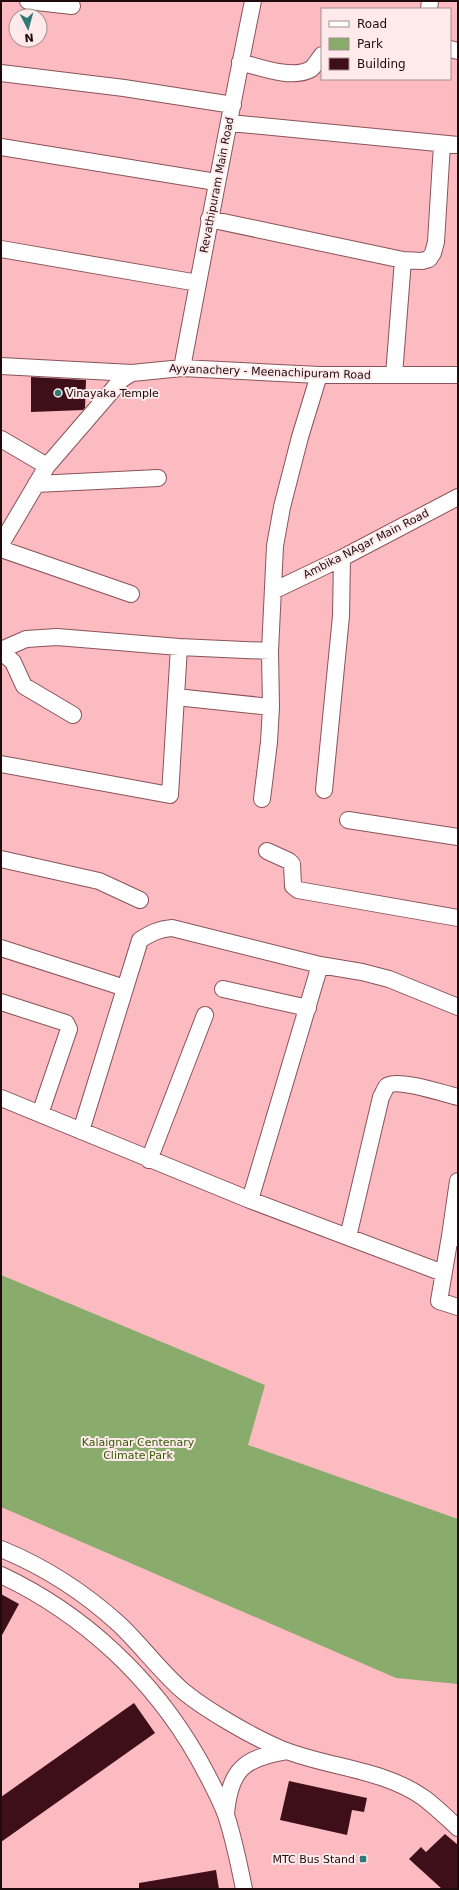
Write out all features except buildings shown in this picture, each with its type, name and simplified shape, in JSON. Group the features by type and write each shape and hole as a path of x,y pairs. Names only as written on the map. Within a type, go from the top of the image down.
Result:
{"street":[{"path":"28,1 72,6"},
{"name":"Revathipuram Main Road","path":"182,368 216,182 230,123 240,62 253,1"},
{"path":"240,62 278,72 302,73 311,69 321,55"},
{"path":"1,73 124,88 233,105"},
{"path":"230,123 458,145"},
{"path":"209,219 403,260 422,261 429,259 433,253 436,242 442,144"},
{"path":"1,147 216,182"},
{"path":"1,249 198,283"},
{"path":"394,375 403,260"},
{"name":"Ayyanachery - Meenachipuram Road","path":"1,366 132,373 182,368 319,375 458,375"},
{"path":"1,544 47,466 122,379 132,373"},
{"path":"262,799 269,742 271,707 270,651 275,546 282,507 300,437 319,375"},
{"path":"1,439 47,466"},
{"path":"36,484 158,478"},
{"name":"Ambika NAgar Main Road","path":"273,591 342,558 458,496"},
{"path":"1,549 131,594"},
{"path":"324,790 342,616 342,558"},
{"path":"73,715 24,686 13,662 1,651 26,640 39,637 58,637 179,647 270,651"},
{"path":"1,764 170,795 179,647"},
{"path":"176,697 271,707"},
{"path":"348,820 458,837"},
{"path":"267,851 290,861 292,866 293,886 298,890 458,918"},
{"path":"1,859 99,880 140,900"},
{"path":"81,1131 140,940 160,929 172,928 320,965 362,972 389,979 458,1007"},
{"path":"1,948 125,988"},
{"path":"250,1200 320,965"},
{"path":"223,989 308,1008"},
{"path":"1,1002 66,1023 69,1029 40,1114"},
{"path":"149,1160 205,1015"},
{"path":"348,1237 381,1097 387,1086 393,1083 404,1084 458,1097"},
{"path":"1,1098 149,1160 250,1200 443,1273"},
{"path":"458,1185 454,1237 443,1273 439,1301 458,1307"},
{"path":"1,1549 54,1575 89,1599 120,1625 147,1652 167,1677 184,1692 249,1733 286,1751 306,1758 385,1779 403,1787 423,1798 458,1828"},
{"path":"1,1575 45,1599 80,1623 132,1669 154,1694 185,1735 207,1774 226,1814 244,1889"},
{"path":"226,1814 230,1784 236,1773 247,1763 258,1757 286,1751"}],"green space":[{"name":"Kalaignar Centenary Climate Park","path":"1,1275 265,1385 248,1445 458,1519 458,1684 396,1678 1,1507"}],"place":[{"name":"Vinayaka Temple","path":"58,393"},
{"name":"MTC Bus Stand","path":"363,1859"}]}
